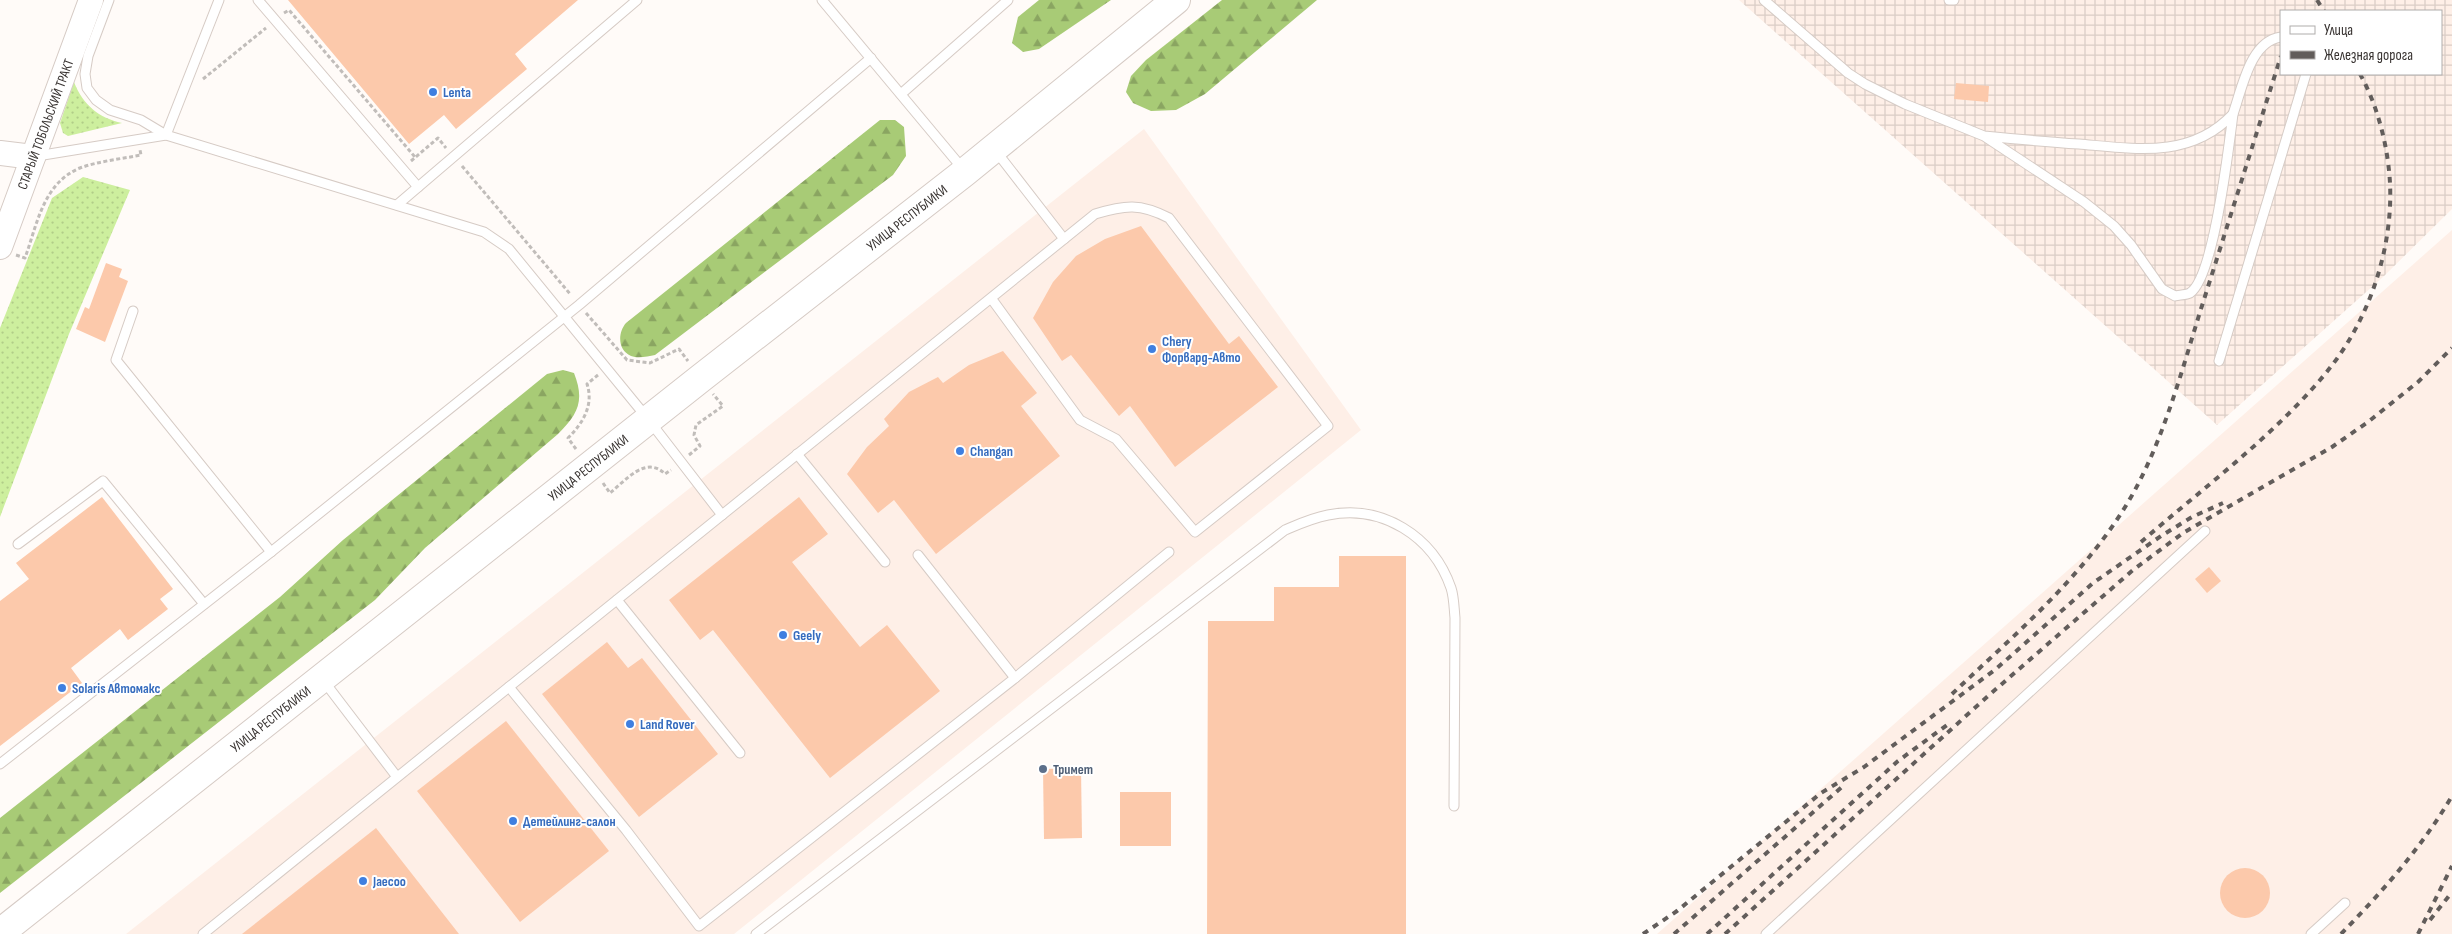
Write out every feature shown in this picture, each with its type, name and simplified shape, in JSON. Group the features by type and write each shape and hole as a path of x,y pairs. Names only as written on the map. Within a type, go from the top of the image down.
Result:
{"main road":[{"name":"СТАРЫЙ ТОБОЛЬСКИЙ ТРАКТ","path":"4,249 33,157 91,0"},
{"name":"УЛИЦА РЕСПУБЛИКИ","path":"0,933 648,419 965,172 1176,0"},
{"path":"0,153 33,157"}],"lane":[{"path":"109,0 88,56 85,74 86,88 96,100 110,110 142,120 166,134 484,232 496,239 509,249 565,316 722,515"},
{"path":"166,134 219,0"},
{"path":"258,0 418,187"},
{"path":"397,205 637,0"},
{"path":"822,0 965,172"},
{"path":"901,94 1008,0"},
{"path":"1764,0 1848,73 1865,84 1906,104 1984,136 2084,202 2114,226 2131,245 2162,289 2175,296 2190,292 2197,284 2214,240 2233,114 2251,63 2259,49 2268,40 2280,37"},
{"path":"1949,0 1954,0"},
{"path":"0,764 271,552 579,305 871,58"},
{"path":"2219,361 2306,75"},
{"path":"1984,136 2134,149 2160,148 2182,144 2205,136 2223,125 2233,114"},
{"path":"33,157 166,134"},
{"path":"994,148 1064,239"},
{"path":"202,934 1095,214 1116,208 1136,206 1152,209 1169,218 1328,426 1195,532 1116,438 1080,420 991,298"},
{"path":"133,311 116,360 271,552"},
{"path":"797,454 885,562"},
{"path":"18,544 103,481 204,604"},
{"path":"756,934 1285,530 1309,519 1330,514 1354,513 1376,516 1414,534 1428,546 1442,568 1452,589 1455,618 1454,806"},
{"path":"1766,934 2205,531"},
{"path":"509,687 626,830 699,926 1015,678 1169,552"},
{"path":"918,555 1015,678"},
{"path":"617,600 740,753"},
{"path":"322,678 397,777"},
{"path":"2311,934 2345,903"}],"path":[{"path":"197,83 289,10 415,157"},
{"path":"4,249 25,258 46,199 55,184 66,175 81,168 141,155 139,138"},
{"path":"402,169 438,138 627,360 650,363 679,349"},
{"path":"568,438 584,418 589,400 587,384"},
{"path":"700,446 694,435 696,425 723,406"},
{"path":"610,493 643,467 654,467 665,474"}],"shaded area":[{"path":"1739,0 2452,0 2452,209 2383,277 2217,425"},
{"path":"1144,129 1361,430 734,934 126,934"},
{"path":"2452,230 2452,934 1657,934"}],"green space":[{"path":"1039,0 1111,0 1039,49 1023,52 1012,43 1018,17"},
{"path":"1222,0 1317,0 1205,94 1176,110 1151,111 1133,103 1126,92 1131,76 1146,60"},
{"path":"74,82 87,104 106,118 122,123 68,136 63,133 60,123"},
{"path":"880,120 895,120 904,127 906,156 893,175 655,355 637,357 631,356 623,350 620,336 626,323"},
{"path":"83,177 130,190 69,334 0,517 0,328 52,198"},
{"path":"563,370 574,373 579,399 575,413 558,434 425,548 375,600 0,893 0,818 280,597 343,540 547,374"}],"building":[{"name":"Lenta","path":"288,0 578,0 515,54 527,69 456,129 444,115 409,144"},
{"path":"1956,83 1989,86 1988,102 1954,99"},
{"name":"Chery Форвард-Авто","path":"1141,226 1229,344 1239,336 1278,387 1175,467 1130,406 1119,416 1071,355 1062,361 1033,318 1053,282 1076,256 1105,239"},
{"path":"106,263 122,269 119,277 128,281 105,342 76,329 85,307 89,309"},
{"name":"Changan","path":"1003,351 1037,393 1021,406 1060,456 936,554 894,500 878,513 847,474 867,447 889,426 884,419 909,392 938,377 943,383 969,365"},
{"path":"102,497 173,589 160,599 168,609 128,640 120,629 71,668 82,683 0,746 0,601 29,579 16,563"},
{"name":"Geely","path":"799,497 828,534 792,562 860,647 887,625 940,691 830,778 713,630 700,640 669,600"},
{"path":"1339,556 1406,556 1406,934 1207,934 1208,621 1274,621 1274,587 1339,587"},
{"path":"2209,567 2221,581 2207,593 2195,579"},
{"name":"Land Rover","path":"607,642 628,668 642,658 718,754 639,817 542,694"},
{"name":"Детейлинг-салон","path":"506,721 609,851 520,922 417,791"},
{"path":"1081,768 1082,838 1044,839 1043,769"},
{"path":"1120,792 1171,792 1171,846 1120,846"},
{"name":"Jaecoo","path":"376,828 459,934 242,934"},
{"path":"2240,868 2250,868 2263,875 2270,888 2270,898 2263,911 2250,918 2240,918 2231,914 2224,907 2220,898 2220,888 2224,879 2231,872"}],"railway":[{"path":"2317,0 2323,10"},
{"path":"1952,694 2063,587 2102,540 2134,492 2157,443 2176,391 2280,59"},
{"path":"2141,542 2242,457 2291,412 2333,364 2369,301 2377,278 2388,231 2390,183 2381,127 2372,99 2360,75"},
{"path":"1725,934 1988,696 2133,570 2183,533 2332,447 2368,422 2418,382 2452,348"},
{"path":"1643,934 1677,911 1821,793 1864,767 1996,669 2093,583 2161,536 2192,517 2223,503"},
{"path":"1707,934 1898,761 1947,725"},
{"path":"1674,934 1843,786"},
{"path":"2341,934 2415,851 2452,796"},
{"path":"2418,934 2452,866"},
{"path":"2430,920 2452,892"}],"place":[{"name":"Lenta","path":"433,92"},
{"name":"Chery Форвард-Авто","path":"1152,349"},
{"name":"Changan","path":"960,451"},
{"name":"Geely","path":"783,635"},
{"name":"Solaris Автомакс","path":"62,688"},
{"name":"Land Rover","path":"630,724"},
{"name":"Тримет","path":"1043,769"},
{"name":"Детейлинг-салон","path":"513,821"},
{"name":"Jaecoo","path":"363,881"}]}
